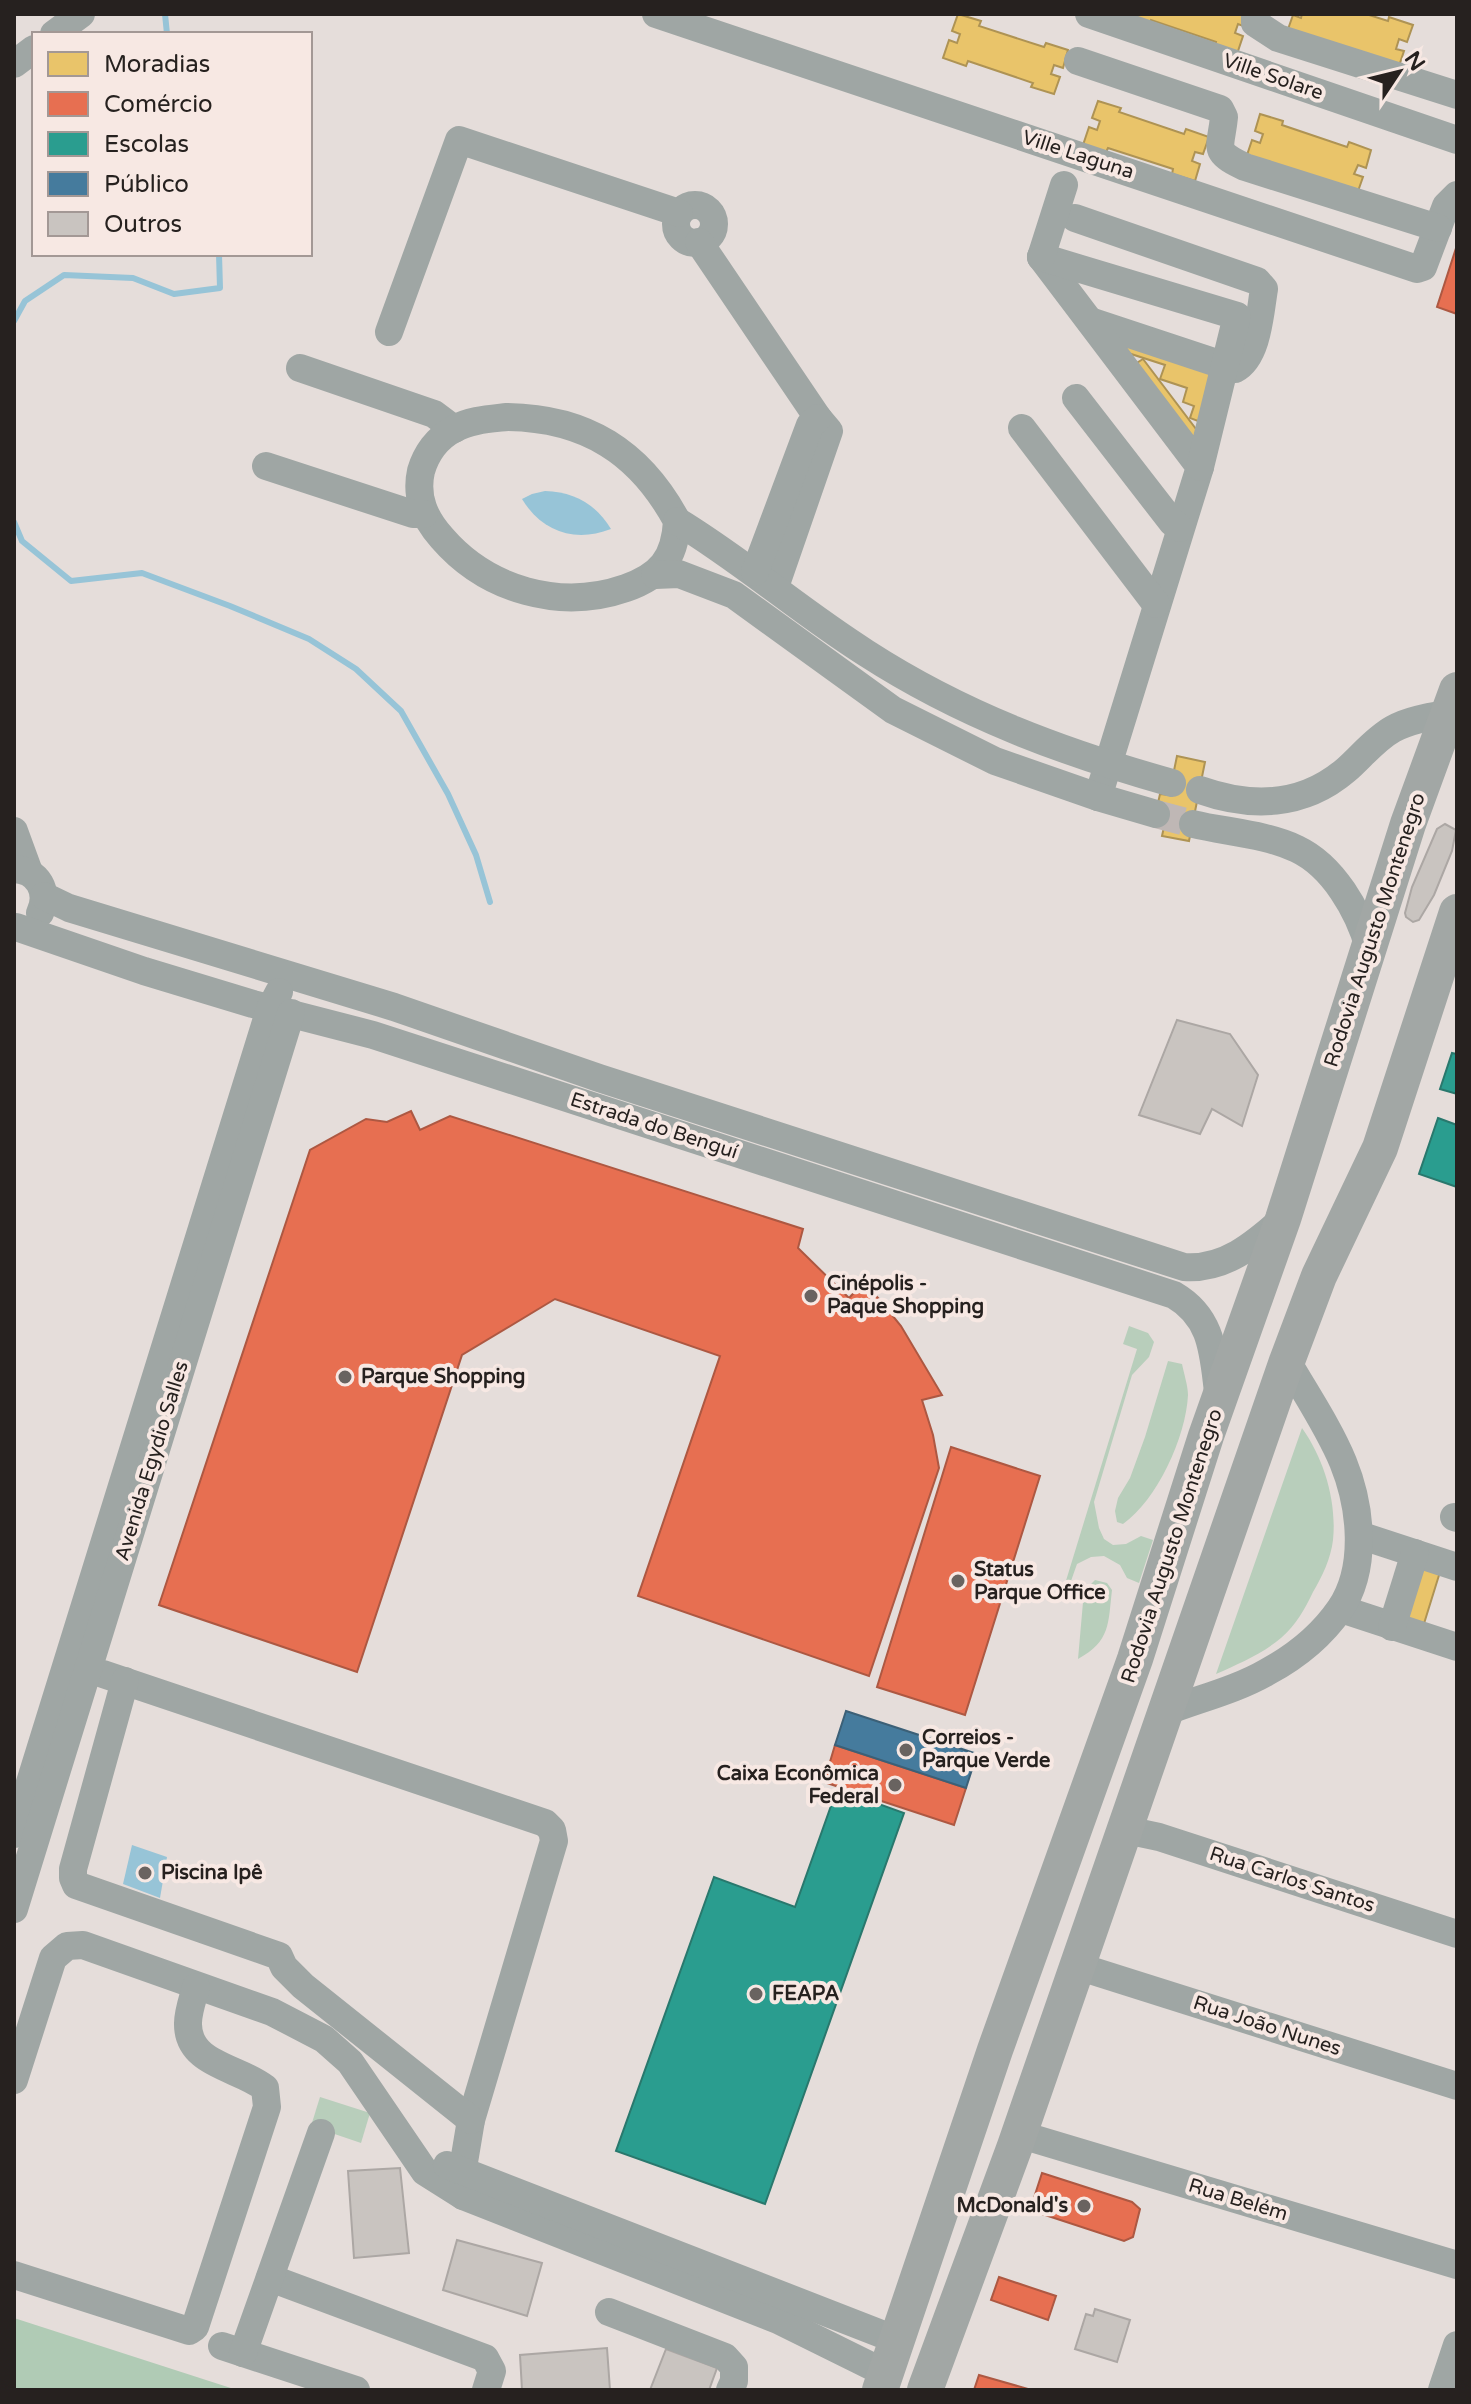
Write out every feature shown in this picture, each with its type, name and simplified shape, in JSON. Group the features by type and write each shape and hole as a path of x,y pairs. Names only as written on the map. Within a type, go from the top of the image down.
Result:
{"main road":[{"name":"Rodovia Augusto Montenegro","path":"874,2370 931,2207 950,2186 995,2050 1135,1659 1206,1436 1283,1219 1408,824 1452,702"},
{"path":"925,2390 1126,1830 1287,1361 1319,1276 1380,1148 1457,912"},
{"path":"948,2390 1026,2160 1016,2140"},
{"path":"874,2370 950,2186"}],"street":[{"path":"57,32 81,14"},
{"name":"Ville Laguna","path":"656,14 1417,269 1423,267 1446,206 1457,195"},
{"name":"Ville Solare","path":"1089,14 1457,140"},
{"path":"1255,14 1255,23 1278,38 1457,95"},
{"path":"14,64 32,50"},
{"path":"1078,61 1220,109 1224,117 1219,144 1225,158 1438,228"},
{"path":"389,332 459,140 679,213 676,228 679,235 685,240 699,242 818,418 810,425 798,489 765,580"},
{"path":"1041,257 1064,185"},
{"path":"1075,218 1257,281 1264,289 1252,346 1242,365 1235,369 1090,321"},
{"path":"1041,257 1200,467"},
{"path":"1041,257 1237,316 1200,467 1098,797"},
{"path":"300,368 434,414 454,429"},
{"path":"1076,398 1172,522 1180,528"},
{"path":"1156,814 995,761 893,710 734,595 679,574 655,575 597,596 536,594 498,581 464,560 442,539 424,514 419,490 423,465 435,444 454,429 486,419 528,417 587,432 615,448 640,469 677,521 864,652 909,679 1011,730 1109,765 1172,783"},
{"path":"1022,428 1156,604"},
{"path":"266,466 413,514 424,514"},
{"path":"655,575 670,555 677,521"},
{"path":"851,679 864,652"},
{"path":"893,710 909,679"},
{"path":"1200,790 1228,798 1272,803 1299,798 1343,773 1393,729 1422,719 1452,702"},
{"path":"1228,798 1206,827 1297,849 1330,876 1353,903 1369,948"},
{"path":"1297,849 1290,834 1290,820 1292,808 1299,798"},
{"path":"14,831 21,871 42,886 44,896 43,906 33,921 15,927"},
{"name":"Estrada do Benguí","path":"44,896 82,913 394,1007 599,1078 1184,1267 1204,1267"},
{"name":"Estrada do Benguí","path":"15,927 144,971 373,1035 1142,1283 1174,1295 1194,1309"},
{"path":"280,1011 281,991 351,1011 371,1012 394,1007"},
{"name":"Avenida Egydio Salles","path":"14,1834 280,1011"},
{"name":"Avenida Egydio Salles","path":"14,1909 280,1011"},
{"path":"592,1105 599,1078"},
{"path":"1219,1402 1210,1341 1205,1325 1194,1309 1207,1289 1204,1267 1237,1255 1283,1219"},
{"path":"1165,1712 1265,1674 1301,1651 1341,1609 1354,1580 1359,1535 1355,1498 1343,1461 1287,1361"},
{"path":"1359,1535 1457,1567"},
{"path":"1392,1627 1415,1553"},
{"path":"1341,1609 1457,1647"},
{"path":"463,2184 471,2120 554,1841 552,1830 545,1823 114,1677 73,1869 76,1885 279,1956 284,1967 303,1986 471,2120"},
{"name":"Rua Carlos Santos","path":"1126,1830 1159,1837 1457,1934"},
{"path":"14,2080 53,1958 67,1946 83,1945 272,2012 324,2039 350,2062 425,2172 463,2184 874,2370"},
{"name":"Rua João Nunes","path":"1077,1966 1457,2086"},
{"path":"14,2275 189,2331 195,2327 267,2107 265,2088 251,2077 202,2056 190,2041 187,2021 196,1987"},
{"path":"321,2133 270,2278 232,2349 356,2390"},
{"name":"Rua Belém","path":"1016,2140 1457,2265"},
{"path":"270,2278 485,2358 492,2371 486,2390"},
{"path":"609,2312 725,2357 734,2367 730,2390"},
{"path":"1442,2390 1457,2345"}],"green space":[{"path":"1129,1326 1148,1333 1154,1342 1149,1357 1132,1375 1094,1502 1099,1528 1104,1539 1113,1545 1126,1544 1141,1536 1153,1540 1139,1583 1127,1578 1120,1565 1104,1556 1091,1557 1077,1564 1065,1598 1061,1597 1137,1349 1123,1344"},
{"path":"1168,1361 1182,1364 1187,1384 1182,1430 1158,1484 1123,1524 1117,1522 1115,1511 1118,1498 1130,1478 1145,1437"},
{"path":"1302,1428 1323,1467 1331,1496 1334,1525 1328,1560 1303,1611 1286,1633 1258,1654 1216,1674"},
{"path":"1095,1580 1107,1583 1112,1590 1108,1622 1097,1645 1078,1659 1084,1591"},
{"path":"320,2097 370,2113 361,2143 311,2126"},
{"path":"14,2318 237,2390 14,2390"}],"water":[{"path":"545,491 583,501 611,529 585,535 560,532 549,527 522,499"},
{"name":"Piscina Ipê","path":"132,1845 167,1857 160,1898 123,1884"}],"building: Moradias":[{"path":"958,14 981,21 979,26 1044,47 1046,43 1068,50 1063,68 1054,65 1051,74 1060,77 1054,94 1031,87 1033,83 968,61 966,66 943,58 949,40 957,43 960,34 952,31"},
{"path":"1127,14 1250,14 1246,27 1238,24 1235,33 1243,36 1237,54 1215,46 1216,42 1151,20 1149,25"},
{"path":"1302,14 1366,14 1413,25 1407,42 1399,39 1396,49 1404,51 1398,69 1287,32 1293,15 1301,18"},
{"path":"1098,101 1121,108 1119,112 1184,134 1186,129 1209,137 1203,154 1195,152 1192,161 1200,164 1195,181 1172,174 1173,169 1108,148 1106,152 1083,145 1089,127 1097,130 1100,121 1092,118"},
{"path":"1260,114 1283,121 1282,125 1347,147 1349,142 1371,150 1366,168 1358,165 1354,174 1363,177 1357,194 1246,158 1252,140 1260,143 1263,134 1255,131"},
{"path":"1129,339 1220,371 1203,423 1190,418 1194,406 1183,402 1187,388 1160,379 1165,365 1125,352"},
{"path":"1143,359 1199,433 1188,440 1132,366"},
{"path":"1177,756 1205,762 1189,841 1162,836 1164,827 1153,825 1160,794 1169,795"},
{"path":"1415,1564 1440,1572 1422,1630 1397,1622"}],"building: Comércio":[{"path":"1457,245 1457,314 1437,307"},
{"name":"Parque Shopping","path":"411,1111 420,1130 450,1116 803,1229 798,1248 849,1298 863,1283 901,1326 942,1395 922,1400 939,1468 869,1676 638,1596 720,1356 555,1299 462,1355 357,1672 159,1605 310,1150 366,1119 387,1122"},
{"name":"Status Parque Office","path":"951,1447 1040,1476 965,1715 877,1687"},
{"name":"Caixa Econômica Federal","path":"835,1745 966,1788 954,1825 824,1782"},
{"name":"McDonald's","path":"1042,2173 1132,2202 1140,2209 1133,2237 1124,2241 1030,2210"},
{"path":"999,2277 1056,2296 1048,2320 991,2300"},
{"path":"979,2375 1028,2389 1028,2390 974,2390"}],"building: Escolas":[{"path":"1452,1053 1457,1054 1457,1094 1440,1089"},
{"path":"1438,1118 1457,1125 1457,1187 1419,1174"},
{"name":"FEAPA","path":"837,1789 904,1813 765,2204 616,2151 714,1877 795,1907"}],"building: Público":[{"name":"Correios - Parque Verde","path":"846,1711 977,1754 966,1788 835,1745"}],"building: Outros":[{"path":"1445,824 1456,830 1452,851 1434,895 1419,920 1413,922 1405,913 1412,887 1437,829"},
{"path":"1177,1020 1230,1034 1258,1075 1242,1126 1212,1109 1200,1134 1139,1115"},
{"path":"400,2168 409,2253 354,2258 348,2171"},
{"path":"457,2240 542,2263 527,2316 443,2290"},
{"path":"1095,2309 1130,2320 1117,2362 1075,2349 1086,2314 1093,2316"},
{"path":"607,2348 610,2390 522,2390 520,2355"},
{"path":"666,2349 717,2368 709,2390 650,2390"}],"waterway":[{"path":"165,14 167,32"},
{"path":"14,321 25,301 64,275 133,278 174,294 220,288 219,256"},
{"path":"14,522 22,541 71,581 142,573 309,639 356,669 401,711 448,794 476,855 490,902"}],"tunnel":[{"path":"1156,814 1193,824"}],"place":[{"name":"Cinépolis - Paque Shopping","path":"811,1296"},
{"name":"Parque Shopping","path":"345,1377"},
{"name":"Status Parque Office","path":"958,1581"},
{"name":"Correios - Parque Verde","path":"906,1750"},
{"name":"Caixa Econômica Federal","path":"895,1785"},
{"name":"Piscina Ipê","path":"145,1873"},
{"name":"FEAPA","path":"756,1994"},
{"name":"McDonald's","path":"1084,2206"}]}
